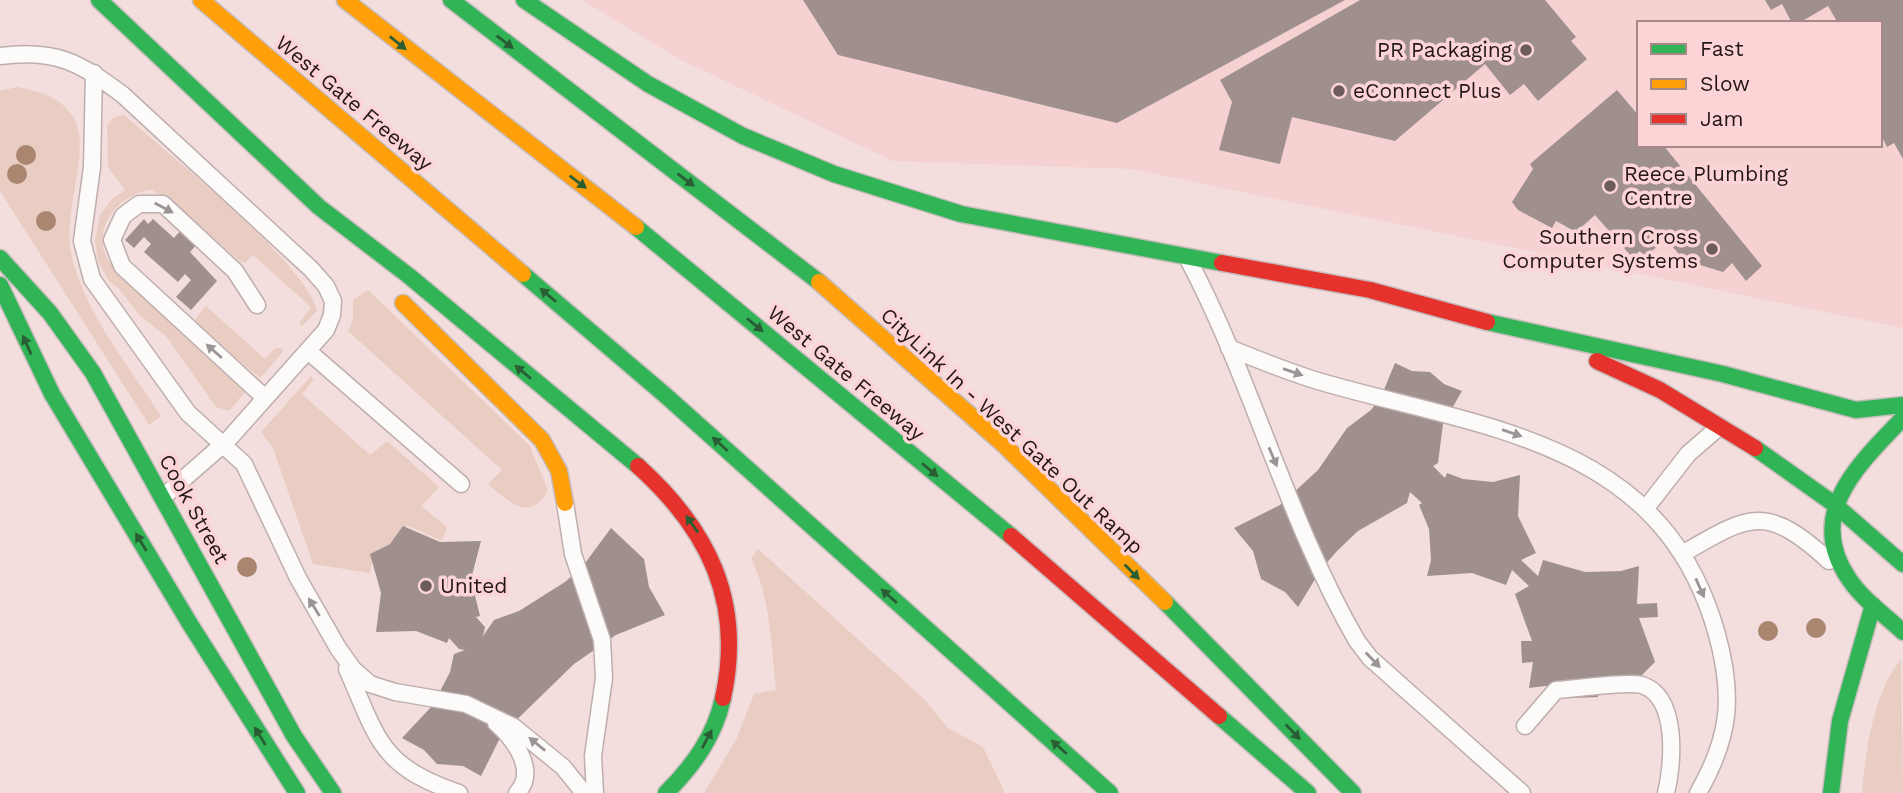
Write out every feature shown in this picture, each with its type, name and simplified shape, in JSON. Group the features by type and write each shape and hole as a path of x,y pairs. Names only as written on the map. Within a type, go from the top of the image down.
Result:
{"main road":[{"path":"99,0 131,34 331,217 392,262 646,475 688,519 704,543 728,606 731,630 727,685 722,707 701,750 666,793"},
{"name":"West Gate Freeway","path":"201,0 665,395 1110,793"},
{"name":"West Gate Freeway","path":"345,0 664,250 1026,549 1308,793"},
{"name":"CityLink In - West Gate Out Ramp","path":"451,0 791,260 888,340 1041,481 1353,793"},
{"path":"524,0 696,112 743,136 834,174 996,223 1370,290 1511,328 1723,374 1856,410 1903,405"},
{"path":"331,217 368,265"},
{"name":"Cook Street","path":"0,258 50,313 163,497 288,725 333,793"},
{"path":"0,285 190,624 297,793"},
{"path":"392,293 542,440 559,471 565,503"},
{"path":"1511,328 1609,366 1719,427 1834,504 1898,558"},
{"path":"1903,418 1850,477 1834,504 1831,539 1837,559 1849,579 1876,598 1903,632"},
{"path":"1831,793 1840,721 1876,598"}],"lane":[{"path":"0,56 32,53 53,55 94,73 123,95 321,279 333,301 332,315 326,330 308,351 222,446 163,497"},
{"path":"94,73 92,167 82,240 87,267 106,300 177,398 222,446 240,459 249,473 298,578 338,648 386,752 410,772 459,793"},
{"path":"257,305 235,271 168,207 155,202 139,204 119,221 112,240 122,266 264,397"},
{"path":"1187,257 1209,299 1313,548 1357,641 1379,667 1522,793"},
{"path":"1229,348 1318,381 1434,410 1537,442 1625,490 1646,508 1682,554 1710,611 1725,668 1725,729 1718,759 1698,793"},
{"path":"308,351 461,484"},
{"path":"1646,508 1688,454 1719,427"},
{"path":"565,503 573,554 602,640 604,678 593,756 595,793"},
{"path":"1682,554 1729,527 1758,520 1781,526 1800,536 1849,579"},
{"path":"338,648 353,669 370,684 395,692 440,698 481,710 534,741 563,767 584,793"},
{"path":"1525,726 1556,690 1642,685 1654,694 1669,718 1673,759 1666,793"},
{"path":"481,710 511,739 521,756 526,774 517,793"}],"shaded area":[{"path":"582,0 1903,0 1903,328 1131,169 893,161 681,60"},
{"path":"17,87 57,100 75,120 80,147 69,231 75,268 94,313 161,416 149,425 0,191 0,91"},
{"path":"124,115 263,238 308,291 317,311 301,327 300,322 311,307 253,255 246,262 241,262 177,205 152,190 131,196 121,203 107,220 104,231 103,242 109,261 125,281 244,385 245,392 229,411 216,407 166,336 140,316 119,289 109,281 98,261 95,240 100,215 112,199 125,190 108,167 107,125 113,118"},
{"path":"368,290 529,445 548,490 534,506 519,506 488,484 502,470 348,331 353,320 353,300"},
{"path":"206,306 265,359 275,348 282,348 283,352 260,378 193,322"},
{"path":"311,376 314,379 302,394 370,455 387,441 439,487 421,506 447,527 442,541 407,525 398,539 374,552 370,573 313,564 273,448 261,432"},
{"path":"758,549 924,699 948,728 983,747 1005,793 704,793 736,740 754,694 776,690 763,590 751,558"},
{"path":"1901,659 1903,793 1862,793 1877,705 1891,673"}],"building":[{"path":"803,0 1345,0 1117,123 838,55"},
{"name":"eConnect Plus","path":"1360,0 1545,0 1576,37 1571,41 1587,59 1538,101 1524,84 1510,95 1485,64 1395,141 1292,117 1280,164 1219,150 1232,102 1220,80"},
{"path":"1765,0 1903,0 1903,159 1894,143 1887,147 1882,137 1882,21 1837,21 1828,6 1802,21 1791,21 1782,4 1771,10"},
{"name":"Reece Plumbing Centre","path":"1617,90 1637,114 1637,147 1665,147 1762,266 1746,281 1732,263 1723,272 1684,260 1666,239 1645,257 1640,251 1632,257 1595,215 1576,232 1556,221 1552,228 1518,210 1512,202 1533,169 1530,164"},
{"path":"144,219 148,224 153,219 174,238 182,229 198,243 190,252 217,281 191,310 176,297 191,280 185,274 178,282 144,252 151,244 144,237 134,248 125,240"},
{"path":"1395,363 1412,371 1430,372 1444,384 1462,391 1443,424 1438,463 1433,466 1445,478 1447,473 1463,479 1493,482 1520,475 1518,516 1536,553 1521,560 1538,576 1543,560 1585,572 1621,571 1639,566 1637,604 1657,603 1658,617 1639,618 1655,662 1635,682 1598,685 1598,697 1571,698 1570,683 1529,688 1533,662 1522,663 1521,641 1532,641 1515,594 1529,586 1512,570 1506,585 1472,573 1427,576 1431,560 1429,529 1419,505 1422,503 1410,492 1407,503 1358,531 1338,550 1322,568 1298,607 1285,592 1261,579 1253,551 1234,528 1280,505 1318,470 1347,428 1371,410 1381,397"},
{"path":"403,526 440,542 481,541 471,579 480,616 476,617 485,627 483,636 494,620 519,611 565,582 583,566 611,528 644,559 649,587 665,615 616,635 574,664 502,734 481,776 463,766 437,764 424,750 402,738 433,705 450,672 454,654 465,650 459,649 449,638 447,643 416,631 376,632 381,593 370,554 390,544"}],"traffic: fast":[{"path":"99,0 319,207 409,276 638,466"},
{"path":"451,0 819,282"},
{"path":"524,0 648,84 743,136 834,174 961,214 1222,263"},
{"path":"636,227 1011,536"},
{"path":"0,258 50,313 93,373 294,736 333,793"},
{"path":"523,274 665,395 1110,793"},
{"path":"0,285 52,394 190,624 297,793"},
{"path":"1487,322 1723,374 1856,410 1903,405"},
{"path":"1903,418 1870,453 1843,491 1835,512 1832,533 1837,555 1849,579 1867,601 1903,632"},
{"path":"1755,448 1834,504"},
{"path":"1834,504 1903,564"},
{"path":"1165,602 1353,793"},
{"path":"1831,793 1840,721 1873,605"},
{"path":"666,793 702,750 715,725 723,698"},
{"path":"1219,716 1308,793"}],"traffic: slow":[{"path":"201,0 523,274"},
{"path":"345,0 636,227"},
{"path":"819,282 1003,444 1165,602"},
{"path":"403,303 542,440 559,471 565,503"}],"traffic: jam":[{"path":"1222,263 1370,290 1487,322"},
{"path":"1597,361 1660,390 1755,448"},
{"path":"638,466 663,490 684,516 702,542 715,570 724,599 729,630 723,698"},
{"path":"1011,536 1219,716"}],"place":[{"name":"PR Packaging","path":"1526,50"},
{"name":"eConnect Plus","path":"1339,91"},
{"name":"Reece Plumbing Centre","path":"1610,186"},
{"name":"Southern Cross Computer Systems","path":"1712,249"},
{"name":"United","path":"426,586"}]}
